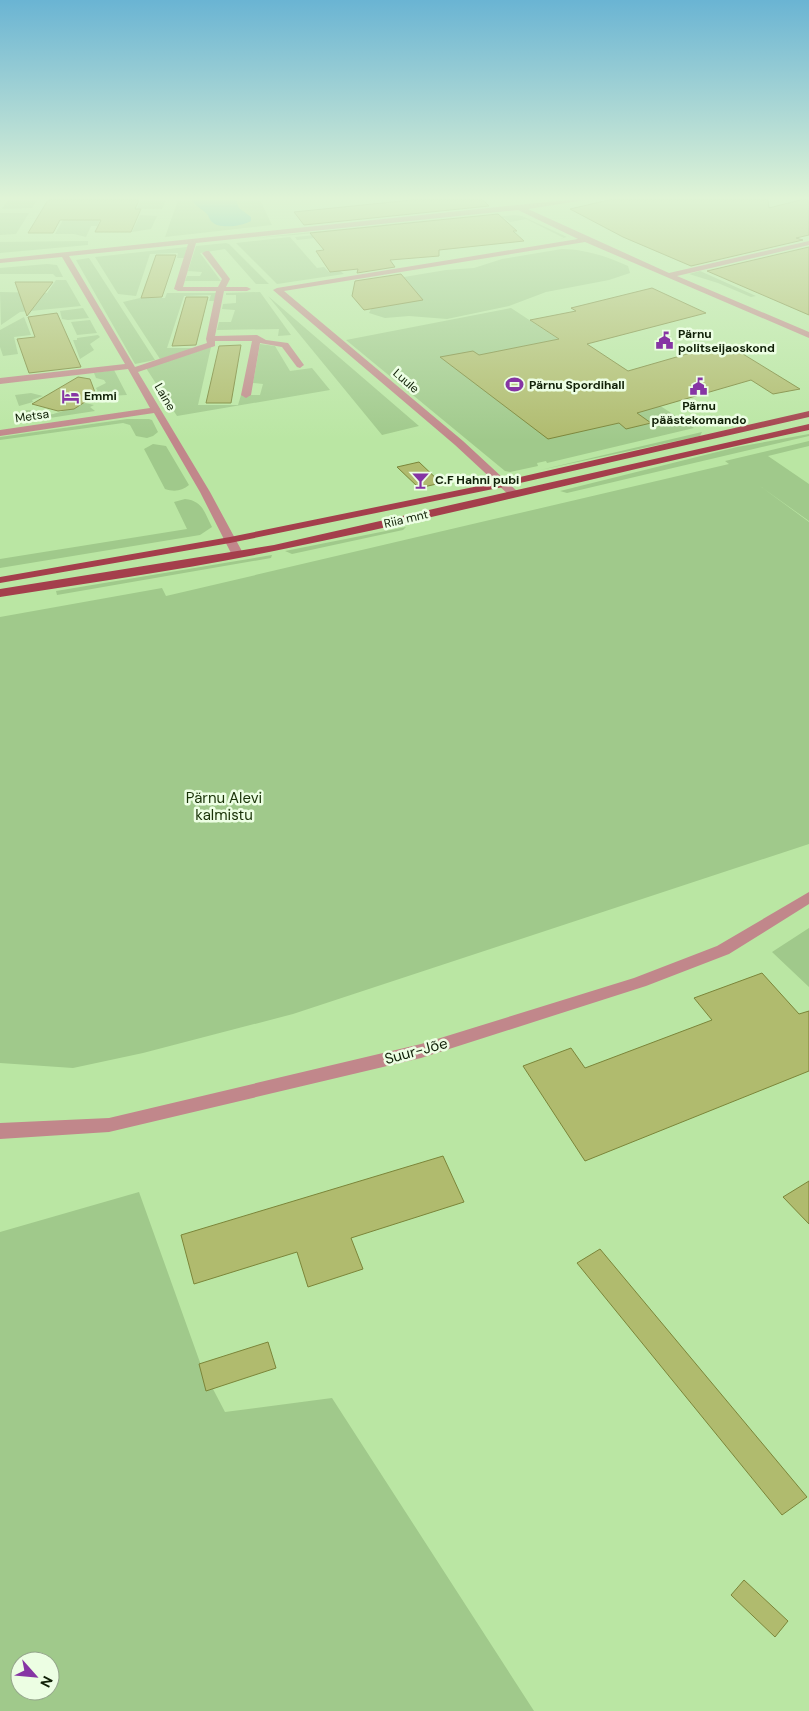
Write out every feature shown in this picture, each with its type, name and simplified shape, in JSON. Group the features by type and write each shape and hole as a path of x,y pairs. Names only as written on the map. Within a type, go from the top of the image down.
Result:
{"main road":[{"name":"Riia mnt","path":"0,580 230,540 503,484 809,414"},
{"name":"Riia mnt","path":"0,593 238,555 514,494 687,453 809,428"}],"street":[{"name":"Laine","path":"79,280 205,492 238,555"},
{"path":"181,280 178,289 247,289"},
{"path":"0,380 132,368 212,344 210,339 221,289 226,280"},
{"name":"Luule","path":"340,280 278,290 460,444 514,494"},
{"path":"673,280 682,286 809,342"},
{"path":"679,280 809,335"},
{"path":"210,339 257,338 264,342 285,345 300,366"},
{"path":"246,395 257,338"},
{"name":"Metsa","path":"0,433 156,410"},
{"name":"Suur-Jõe","path":"0,1131 92,1128 109,1125 421,1051 640,982 723,950 809,897"}],"green space":[{"path":"56,280 66,280 81,306 20,312 1,325 0,292 47,293"},
{"path":"87,280 103,280 155,360 135,364"},
{"path":"109,280 141,280 136,296 118,294"},
{"path":"220,280 221,281 185,281"},
{"path":"252,280 265,280 269,284 256,284"},
{"path":"273,280 305,280 277,284"},
{"path":"609,280 546,292 509,306 447,319 409,316 385,318 369,313 371,309 406,302 417,294 402,281"},
{"path":"708,280 720,280 756,296 751,297"},
{"path":"260,292 291,335 278,336 279,329 217,330 219,322 231,322 235,310 222,309 223,304 236,303 236,295 226,295 226,293"},
{"path":"167,293 216,293 217,301 209,301 211,295 184,296 167,348 196,348 160,359 123,302 140,298 165,298"},
{"path":"268,296 419,426 382,435"},
{"path":"83,308 89,318 62,319 60,311"},
{"name":"Pärnu Spordihall","path":"511,308 694,428 547,463 546,461 537,463 538,466 510,472 505,471 346,340"},
{"path":"24,317 31,335 14,337 18,354 3,356 0,347 0,330"},
{"path":"90,320 97,333 77,335 71,322"},
{"path":"98,335 100,337 90,344 94,350 80,359 73,340"},
{"path":"260,344 275,346 290,371 312,368 330,390 177,416 146,368 211,347 198,405 238,405 241,395 260,395 263,384 253,383"},
{"path":"114,370 127,395 108,396 103,399 95,397 99,394 96,388 106,383 104,380 96,378 94,373"},
{"path":"31,393 43,396 32,400 33,402 19,406 15,395"},
{"path":"85,403 94,405 90,407 95,411 30,421 25,420 21,410 35,410 36,413 53,414"},
{"path":"127,419 152,420 158,432 147,438 136,436 130,425 123,423 0,440 0,437"},
{"path":"702,432 700,436 540,470"},
{"path":"809,434 809,436 567,493 560,491 737,447"},
{"name":"Pärnu Alevi kalmistu","path":"809,441 809,446 768,456 809,484 809,521 760,486 809,522 809,844 293,1014 143,1053 73,1068 0,1063 0,617 162,588 166,596 729,464 725,461"},
{"path":"153,444 166,446 189,485 184,489 165,489 144,449"},
{"path":"185,499 196,502 199,505 205,512 212,527 200,535 0,568 0,559 187,529 174,502"},
{"path":"406,527 403,530 292,554 285,551"},
{"path":"272,555 271,558 57,595 56,591"},
{"path":"809,928 809,987 772,952"},
{"path":"139,1192 202,1368 225,1412 332,1398 534,1711 0,1711 0,1232"}],"building":[{"path":"147,280 168,280 162,297 141,298"},
{"path":"406,280 423,300 364,310 352,296 355,281"},
{"path":"728,280 809,280 809,315"},
{"path":"15,282 53,282 27,316"},
{"path":"652,288 706,313 587,344 628,371 725,343 800,389 773,394 751,380 637,413 651,423 626,429 619,423 548,439 440,357 473,351 479,355 559,339 530,320 576,311 571,308"},
{"path":"186,297 208,297 196,345 172,346"},
{"path":"57,313 81,367 29,373 17,339 35,337 28,317"},
{"path":"241,345 231,403 206,403 219,346"},
{"name":"Emmi","path":"78,377 90,379 96,395 74,409 58,411 32,404"},
{"path":"419,462 441,483 419,488 397,467"},
{"path":"762,973 799,1014 809,1011 809,1071 585,1161 523,1066 571,1048 585,1068 712,1020 694,998"},
{"path":"443,1156 464,1202 351,1238 363,1269 308,1287 297,1252 194,1284 181,1235"},
{"path":"809,1181 809,1224 783,1197"},
{"path":"600,1249 807,1497 782,1515 577,1263"},
{"path":"268,1342 276,1368 206,1391 199,1364"},
{"path":"744,1580 788,1621 775,1637 731,1595"}],"place":[{"name":"Pärnu politseijaoskond","path":"664,341"},
{"name":"Pärnu Spordihall","path":"515,385"},
{"name":"Pärnu päästekomando","path":"699,387"},
{"name":"Emmi","path":"70,396"},
{"name":"C.F Hahni pubi","path":"421,480"}]}
